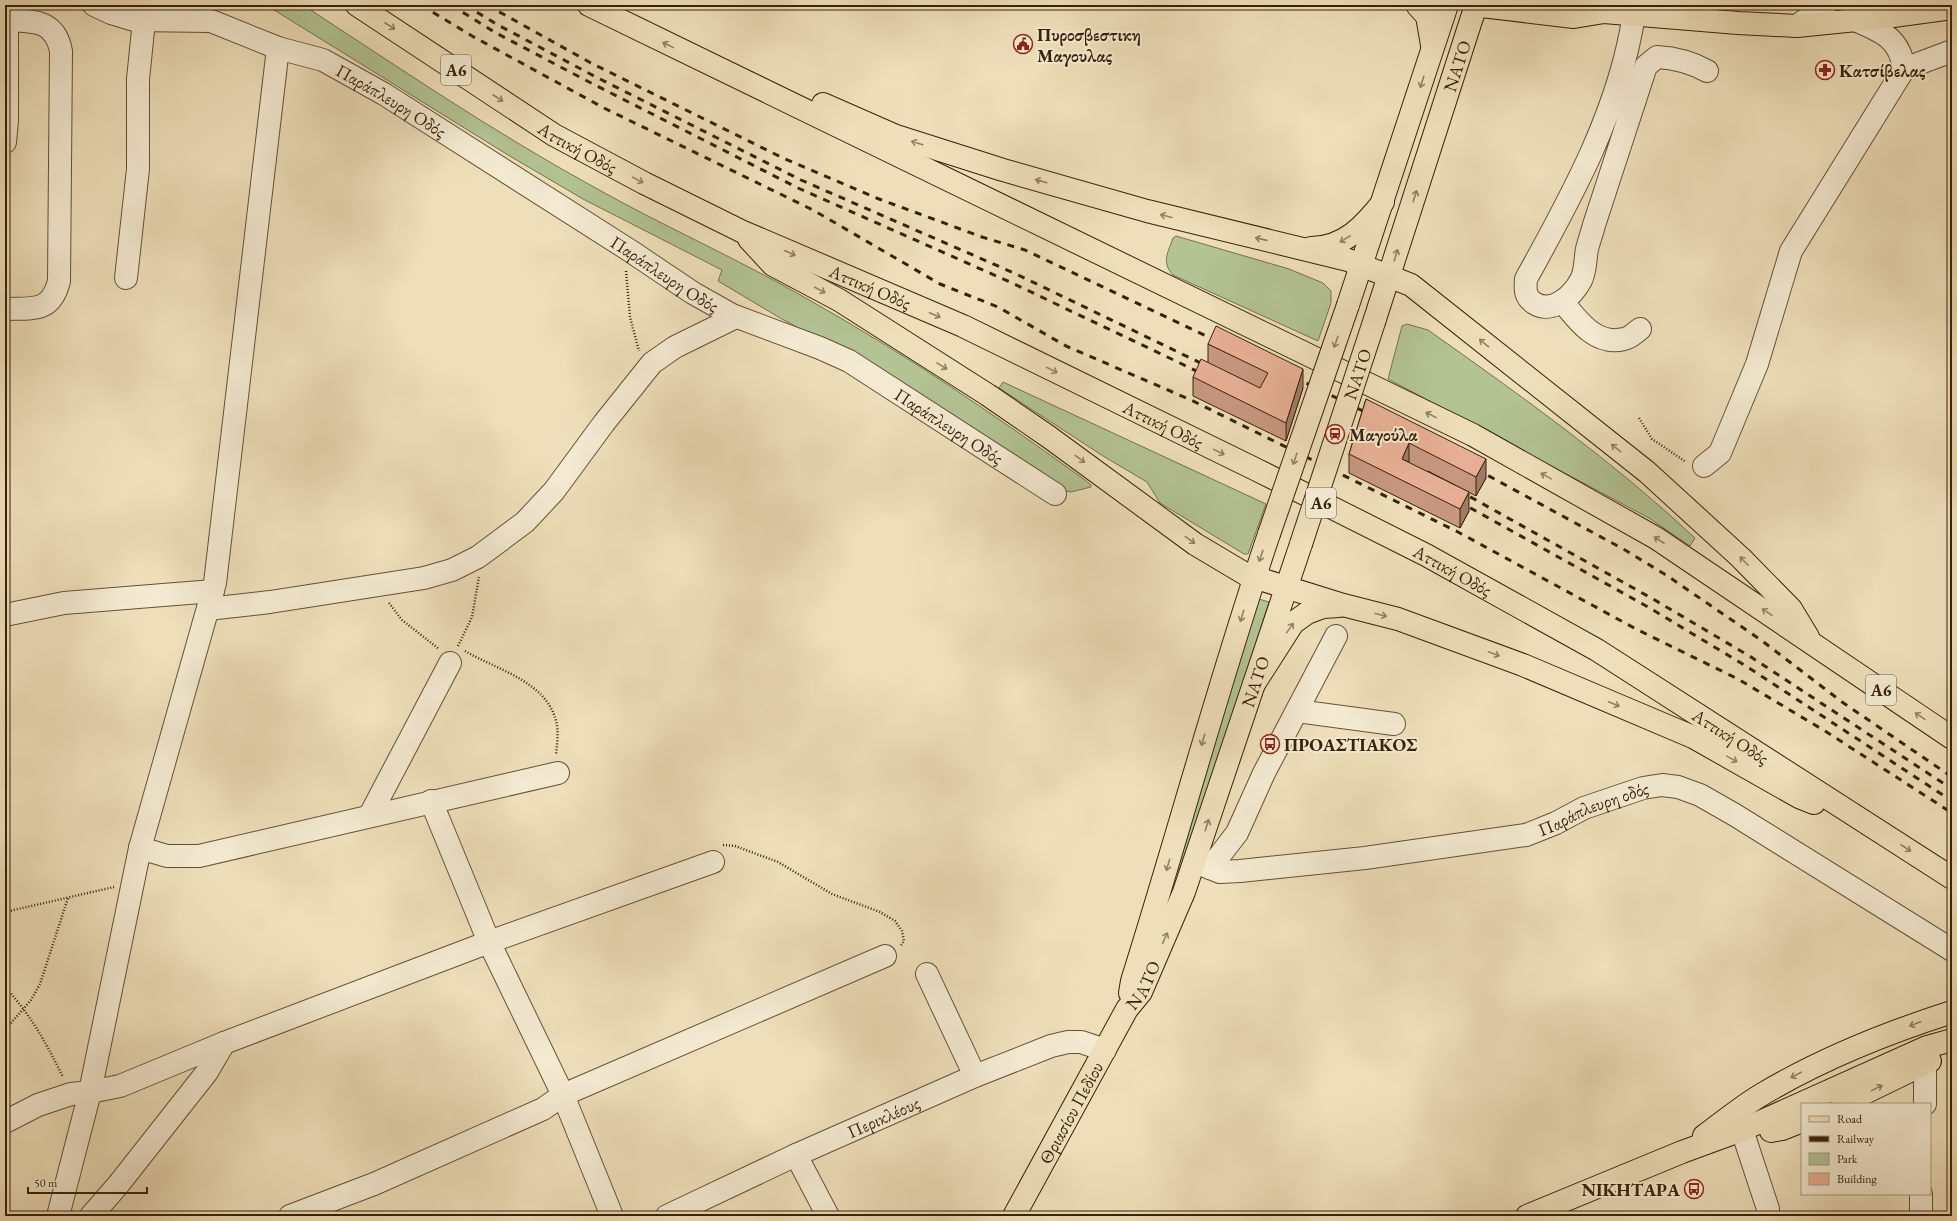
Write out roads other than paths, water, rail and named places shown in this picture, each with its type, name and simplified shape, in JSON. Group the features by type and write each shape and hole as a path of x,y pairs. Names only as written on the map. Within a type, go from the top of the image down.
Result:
{"main road":[{"name":"Αττική Οδός","path":"357,5 554,135 644,183 741,231 963,326 1255,469 1426,555 1597,650 1952,878"},
{"name":"Α6","path":"589,5 1472,435 1656,538 1952,738"},
{"path":"1417,5 1427,16 1431,28 1432,49"},
{"name":"ΝΑΤΟ","path":"1127,1009 1132,981 1167,871 1201,746 1254,579 1362,265 1447,5"},
{"path":"1475,5 1574,17 1596,9 1715,21 1797,26 1855,20 1882,11 1952,8"},
{"name":"ΝΑΤΟ","path":"1127,1009 1142,992 1171,924 1203,865 1254,684 1390,276 1475,5"},
{"path":"1678,5 1715,21"},
{"path":"704,62 804,96 896,136 1003,170 1146,211 1299,248 1362,265 1411,285 1647,472 1741,558 1792,609 1811,642"},
{"path":"1299,248 1320,248 1336,244 1347,238 1368,220 1383,202"},
{"path":"741,231 774,265 839,300 988,395 1049,436 1195,544 1254,579 1343,605 1398,619 1523,665 1693,737 1799,797 1873,827"},
{"path":"1254,684 1293,623 1307,613 1323,607 1343,605"},
{"name":"Θριασίου Πεδίου","path":"1014,1216 1127,1009"},
{"path":"1682,1152 1760,1096 1797,1074 1867,1042 1952,1012"},
{"path":"1805,1103 1927,1047 1952,1040"},
{"path":"1844,1103 1902,1076 1925,1062 1952,1056"},
{"path":"1527,1216 1562,1209 1682,1152 1742,1130 1801,1105"},
{"path":"1742,1130 1770,1131 1782,1129 1801,1121"}],"street":[{"path":"58,1216 80,1093 140,848 210,600 278,48 211,21 144,21 94,5"},
{"path":"1797,26 1826,5"},
{"path":"1634,14 1625,59 1589,158 1571,196 1526,279 1525,291 1528,299 1539,306 1552,307 1569,297 1582,279 1590,237 1646,66 1657,58 1673,58 1696,64 1707,71"},
{"path":"5,142 7,120 6,20 44,24 53,30 59,40 61,51 60,281 57,292 51,302 42,307 5,309"},
{"path":"1704,466 1720,453 1757,364 1791,251 1904,69 1903,59 1898,46 1886,35 1855,20"},
{"path":"126,278 138,169 138,80 144,21"},
{"name":"Παράπλευρη Οδός","path":"278,48 323,60 384,94 629,250 693,293 736,317 820,348 849,361 1055,494"},
{"path":"1904,69 1952,51"},
{"path":"1562,301 1591,333 1606,340 1625,339 1640,329"},
{"path":"5,615 64,603 210,600 270,602 379,586 431,576 452,570 478,557 525,522 554,491 604,423 648,367 675,347 736,317"},
{"path":"1203,865 1237,833 1264,773 1336,636"},
{"path":"370,815 454,655"},
{"path":"1297,711 1394,724"},
{"path":"140,848 167,856 199,856 370,815 558,773"},
{"name":"Παράπλευρη οδός","path":"1203,865 1220,872 1300,865 1365,858 1526,835 1556,823 1584,808 1643,788 1662,785 1678,787 1700,795 1952,950"},
{"path":"431,801 489,942 563,1095 612,1216"},
{"path":"5,1122 38,1105 80,1093 120,1086 224,1043 489,942 713,862"},
{"path":"290,1216 374,1184 543,1109 563,1095 885,956"},
{"path":"927,974 975,1076"},
{"name":"Περικλέους","path":"667,1216 796,1155 975,1076 1051,1046 1068,1042 1081,1042 1105,1050"},
{"path":"91,1216 118,1185 207,1072 224,1043"},
{"path":"1925,1062 1925,1103"},
{"path":"1742,1130 1768,1209 1768,1216"},
{"path":"796,1155 828,1216"},
{"path":"1921,1195 1921,1216"}],"railway":[{"path":"421,5 472,36 604,108 813,210 940,284 998,307 1066,346 1191,400 1458,532 1636,629 1738,679 1825,731 1952,813"},
{"path":"451,5 496,33 798,188 1010,282 1205,375"},
{"path":"465,5 498,25 596,77 801,180 1014,273 1209,367"},
{"path":"487,5 591,63 783,158 879,199 982,237 1025,250 1221,343"},
{"path":"1294,377 1373,416"},
{"path":"1476,469 1625,550 1666,575 1761,640 1842,702 1952,777"},
{"path":"1458,490 1653,599 1751,657 1952,789"},
{"path":"1458,501 1648,607 1746,666 1952,801"}],"place":[{"name":"Πυροσβεστικη Μαγουλας","path":"1023,44"},
{"name":"Κατσίβελας","path":"1825,70"},
{"name":"Μαγούλα","path":"1335,434"},
{"name":"ΠΡΟΑΣΤΙΑΚΟΣ","path":"1270,744"},
{"name":"ΝΙΚΗΤΑΡΑ","path":"1694,1189"}]}
